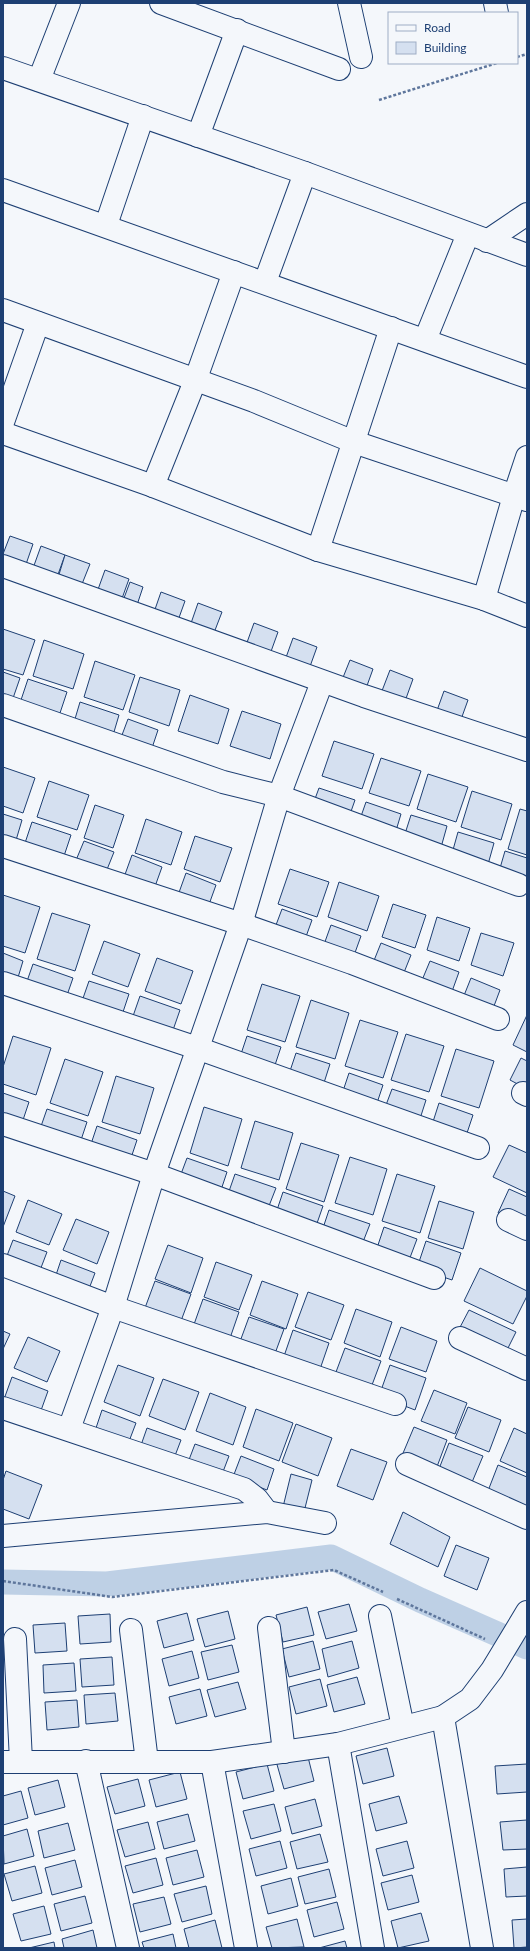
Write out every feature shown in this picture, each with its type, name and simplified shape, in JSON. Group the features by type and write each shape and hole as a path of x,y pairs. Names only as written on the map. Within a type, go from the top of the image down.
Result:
{"street":[{"path":"39,80 69,3"},
{"path":"162,3 339,69"},
{"path":"349,3 361,57"},
{"path":"198,136 237,30"},
{"path":"3,68 305,173 527,255"},
{"path":"106,225 143,116"},
{"path":"265,282 305,173"},
{"path":"3,190 106,225 527,377"},
{"path":"425,340 477,237 527,214"},
{"path":"153,486 195,381 234,272"},
{"path":"3,310 195,381 254,401 354,442 520,498"},
{"path":"3,422 38,323"},
{"path":"318,550 391,328"},
{"path":"3,433 153,486 318,550 484,599 527,616"},
{"path":"484,599 520,498 527,457"},
{"path":"3,566 322,682 527,750"},
{"path":"69,1429 112,1307 154,1174 241,924 279,796 322,682"},
{"path":"3,705 223,782 279,796 519,885"},
{"path":"3,846 241,924 352,963 498,1019"},
{"path":"3,983 197,1048 478,1148"},
{"path":"3,1124 154,1174 434,1278"},
{"path":"3,1265 112,1307 395,1404"},
{"path":"460,1338 527,1369"},
{"path":"3,1408 244,1489 257,1499 267,1512"},
{"path":"408,1464 527,1518"},
{"path":"3,1536 267,1512 325,1523"},
{"path":"15,1639 12,1761 212,1762 338,1744 443,1717 470,1699 492,1670 527,1613"},
{"path":"380,1616 403,1727"},
{"path":"269,1628 284,1752"},
{"path":"131,1630 147,1762"},
{"path":"443,1717 482,1948"},
{"path":"338,1744 373,1948"},
{"path":"86,1761 128,1948"},
{"path":"212,1762 246,1948"}],"path":[{"path":"379,100 494,64"},
{"path":"3,1581 112,1597 334,1570 384,1593"},
{"path":"391,1596 491,1642"}],"building":[{"path":"10,536 33,544 24,570 3,562 3,554"},
{"path":"41,546 65,555 56,580 32,571"},
{"path":"65,555 90,564 80,589 57,581"},
{"path":"105,570 129,579 120,604 96,595"},
{"path":"130,582 143,587 135,611 121,606"},
{"path":"161,592 185,601 176,626 152,618"},
{"path":"198,603 222,612 212,638 189,629"},
{"path":"254,623 278,632 269,657 245,648"},
{"path":"3,629 35,640 23,675 3,669"},
{"path":"293,638 317,647 308,672 284,663"},
{"path":"44,640 84,654 73,689 33,676"},
{"path":"350,660 373,669 364,694 340,685"},
{"path":"95,661 135,675 123,710 84,697"},
{"path":"390,670 413,679 404,704 380,696"},
{"path":"3,672 20,678 11,704 3,702"},
{"path":"140,677 180,690 169,726 129,712"},
{"path":"28,679 67,692 58,719 19,706"},
{"path":"444,691 468,700 459,725 435,716"},
{"path":"190,695 229,709 218,744 178,731"},
{"path":"80,702 119,715 111,742 72,729"},
{"path":"242,711 281,724 270,759 230,746"},
{"path":"128,719 158,730 150,754 119,743"},
{"path":"334,741 374,754 362,789 322,776"},
{"path":"381,758 421,771 409,806 369,793"},
{"path":"3,767 35,778 23,813 3,806"},
{"path":"428,774 468,787 456,822 417,809"},
{"path":"49,781 89,795 77,830 37,817"},
{"path":"319,788 355,800 348,820 312,807"},
{"path":"472,791 512,804 501,840 461,827"},
{"path":"366,802 401,814 395,834 359,822"},
{"path":"95,805 124,815 113,848 84,838"},
{"path":"520,809 527,811 527,855 508,849"},
{"path":"3,814 22,820 14,847 3,843"},
{"path":"411,815 447,826 440,851 403,840"},
{"path":"146,819 182,832 171,865 135,853"},
{"path":"32,822 71,835 62,862 23,849"},
{"path":"458,832 494,843 487,868 451,857"},
{"path":"195,836 232,848 220,882 184,869"},
{"path":"84,841 114,852 104,877 74,865"},
{"path":"505,851 527,858 527,884 498,875"},
{"path":"132,855 162,867 153,892 123,880"},
{"path":"290,869 329,882 317,917 278,904"},
{"path":"186,873 216,885 207,910 177,898"},
{"path":"339,882 379,896 367,931 328,917"},
{"path":"3,895 40,907 25,953 3,946"},
{"path":"393,904 426,915 415,948 382,937"},
{"path":"282,909 312,920 303,945 273,933"},
{"path":"52,913 90,925 75,971 37,959"},
{"path":"437,917 470,928 459,961 427,950"},
{"path":"331,925 361,936 352,961 322,950"},
{"path":"481,933 514,943 503,976 471,965"},
{"path":"104,941 140,954 128,987 92,974"},
{"path":"381,943 411,955 401,980 371,968"},
{"path":"3,953 23,961 16,984 3,980"},
{"path":"157,958 193,971 181,1004 145,991"},
{"path":"430,961 459,972 450,997 420,985"},
{"path":"33,964 73,978 65,1001 25,987"},
{"path":"471,978 500,990 491,1014 461,1003"},
{"path":"89,981 129,994 121,1018 81,1004"},
{"path":"262,984 300,996 285,1042 247,1030"},
{"path":"140,996 180,1010 172,1033 132,1019"},
{"path":"311,1000 349,1013 335,1059 296,1047"},
{"path":"527,1015 527,1052 513,1045"},
{"path":"360,1020 398,1032 383,1078 345,1066"},
{"path":"406,1034 444,1046 429,1092 391,1080"},
{"path":"13,1036 51,1048 36,1095 3,1084 3,1067"},
{"path":"247,1036 281,1047 273,1071 239,1060"},
{"path":"456,1049 494,1061 479,1108 441,1096"},
{"path":"296,1053 330,1064 322,1089 288,1077"},
{"path":"521,1058 527,1061 527,1089 510,1080"},
{"path":"65,1059 103,1072 88,1116 50,1103"},
{"path":"349,1073 383,1085 375,1109 341,1097"},
{"path":"116,1076 154,1088 140,1134 102,1122"},
{"path":"392,1089 426,1100 418,1125 383,1113"},
{"path":"3,1093 29,1102 21,1126 3,1119"},
{"path":"439,1103 473,1115 465,1139 431,1128"},
{"path":"204,1107 242,1119 228,1166 190,1153"},
{"path":"47,1109 87,1122 79,1146 39,1132"},
{"path":"255,1121 293,1133 279,1180 241,1168"},
{"path":"97,1126 137,1140 129,1164 89,1150"},
{"path":"301,1143 339,1155 324,1202 286,1189"},
{"path":"509,1145 527,1153 527,1193 493,1177"},
{"path":"350,1157 387,1169 373,1215 335,1203"},
{"path":"187,1158 227,1172 219,1196 178,1182"},
{"path":"235,1174 276,1188 267,1211 227,1197"},
{"path":"397,1174 435,1186 420,1233 382,1221"},
{"path":"509,1189 527,1197 527,1227 498,1213"},
{"path":"3,1191 15,1196 3,1227"},
{"path":"283,1192 323,1206 315,1229 275,1216"},
{"path":"28,1200 62,1214 49,1245 16,1232"},
{"path":"439,1201 474,1212 463,1249 428,1238"},
{"path":"329,1210 370,1224 361,1247 321,1234"},
{"path":"76,1219 109,1232 97,1264 63,1250"},
{"path":"384,1227 417,1239 408,1263 376,1251"},
{"path":"13,1240 47,1252 39,1273 5,1261"},
{"path":"426,1241 461,1253 452,1280 417,1268"},
{"path":"168,1245 203,1258 191,1293 155,1279"},
{"path":"61,1260 95,1273 87,1294 54,1281"},
{"path":"216,1262 252,1275 239,1310 204,1297"},
{"path":"480,1268 527,1291 527,1296 513,1324 464,1301"},
{"path":"155,1281 191,1294 178,1329 142,1316"},
{"path":"262,1281 298,1294 286,1329 250,1315"},
{"path":"308,1292 344,1305 331,1340 295,1327"},
{"path":"203,1299 239,1312 228,1344 192,1330"},
{"path":"356,1309 392,1322 380,1357 344,1343"},
{"path":"469,1310 516,1332 504,1356 457,1333"},
{"path":"249,1317 284,1329 273,1359 238,1347"},
{"path":"401,1327 437,1341 426,1372 389,1359"},
{"path":"293,1330 329,1343 318,1375 282,1362"},
{"path":"3,1331 10,1334 3,1349"},
{"path":"28,1337 60,1351 47,1382 14,1368"},
{"path":"345,1348 381,1361 369,1393 333,1380"},
{"path":"118,1365 154,1378 140,1416 104,1402"},
{"path":"390,1365 426,1378 415,1410 379,1396"},
{"path":"12,1377 48,1391 39,1416 3,1402"},
{"path":"163,1379 199,1392 185,1430 149,1416"},
{"path":"434,1390 467,1403 455,1434 421,1421"},
{"path":"210,1393 246,1407 233,1445 196,1431"},
{"path":"468,1407 501,1420 489,1452 455,1438"},
{"path":"256,1409 293,1423 279,1461 243,1447"},
{"path":"102,1410 136,1423 128,1444 95,1431"},
{"path":"296,1424 332,1438 318,1476 282,1462"},
{"path":"414,1427 447,1440 435,1472 401,1458"},
{"path":"147,1428 181,1440 173,1461 140,1448"},
{"path":"514,1428 527,1434 527,1473 500,1461"},
{"path":"449,1443 483,1456 470,1487 437,1474"},
{"path":"195,1444 229,1456 221,1477 187,1465"},
{"path":"351,1449 387,1462 373,1500 337,1486"},
{"path":"241,1456 274,1469 267,1490 233,1477"},
{"path":"498,1465 527,1477 527,1516 486,1496"},
{"path":"6,1471 42,1485 29,1519 3,1509 3,1480"},
{"path":"291,1474 312,1480 304,1512 283,1507"},
{"path":"403,1512 450,1537 438,1567 390,1544"},
{"path":"456,1545 489,1558 477,1590 444,1576"},
{"path":"349,1604 357,1631 326,1639 318,1612"},
{"path":"307,1607 314,1635 283,1642 276,1615"},
{"path":"228,1611 235,1639 205,1647 197,1619"},
{"path":"187,1613 194,1640 164,1648 157,1621"},
{"path":"110,1614 111,1642 80,1644 78,1616"},
{"path":"65,1623 67,1651 35,1653 33,1625"},
{"path":"313,1641 320,1669 289,1677 282,1649"},
{"path":"352,1641 359,1668 328,1677 322,1649"},
{"path":"232,1645 239,1672 208,1680 201,1652"},
{"path":"192,1651 199,1678 169,1686 162,1659"},
{"path":"112,1657 114,1685 82,1687 80,1659"},
{"path":"74,1663 76,1691 44,1693 43,1665"},
{"path":"357,1677 365,1704 334,1712 327,1685"},
{"path":"320,1679 327,1706 296,1714 289,1687"},
{"path":"238,1682 246,1709 215,1717 207,1690"},
{"path":"200,1689 207,1716 176,1724 169,1697"},
{"path":"115,1693 118,1721 86,1724 84,1695"},
{"path":"77,1700 79,1727 47,1730 45,1702"},
{"path":"387,1748 394,1776 363,1784 356,1756"},
{"path":"307,1753 314,1781 284,1789 276,1761"},
{"path":"267,1764 274,1791 243,1799 236,1772"},
{"path":"527,1764 527,1792 497,1794 495,1766"},
{"path":"180,1772 187,1799 156,1807 149,1780"},
{"path":"138,1779 145,1806 115,1814 107,1787"},
{"path":"58,1780 65,1807 35,1815 28,1788"},
{"path":"21,1791 28,1818 3,1825 3,1796"},
{"path":"399,1796 407,1823 376,1831 369,1804"},
{"path":"315,1799 322,1826 292,1834 285,1807"},
{"path":"274,1804 281,1831 251,1839 243,1811"},
{"path":"188,1814 195,1841 164,1849 157,1822"},
{"path":"527,1820 527,1849 503,1850 500,1822"},
{"path":"148,1822 155,1849 125,1857 117,1830"},
{"path":"68,1823 75,1850 44,1858 38,1831"},
{"path":"27,1829 34,1856 4,1864 3,1836"},
{"path":"320,1834 328,1862 297,1869 290,1842"},
{"path":"280,1841 287,1868 256,1876 249,1849"},
{"path":"407,1841 414,1868 383,1876 376,1849"},
{"path":"197,1850 204,1877 173,1885 166,1858"},
{"path":"156,1858 163,1885 133,1893 125,1866"},
{"path":"75,1860 82,1887 52,1895 45,1868"},
{"path":"35,1866 42,1893 12,1901 4,1874"},
{"path":"527,1867 527,1896 506,1897 504,1869"},
{"path":"329,1869 336,1897 305,1904 298,1877"},
{"path":"412,1875 419,1902 388,1910 381,1883"},
{"path":"291,1878 298,1906 268,1914 261,1886"},
{"path":"206,1886 212,1914 182,1922 174,1894"},
{"path":"85,1896 92,1923 61,1931 54,1904"},
{"path":"164,1897 171,1924 140,1932 133,1904"},
{"path":"337,1902 344,1929 314,1937 307,1910"},
{"path":"44,1906 51,1934 21,1941 13,1914"},
{"path":"421,1913 429,1941 398,1948 391,1921"},
{"path":"297,1919 304,1947 272,1948 266,1927"},
{"path":"527,1919 527,1947 514,1948 512,1920"},
{"path":"215,1920 222,1948 189,1948 184,1929"},
{"path":"93,1930 97,1948 64,1948 62,1939"},
{"path":"173,1934 176,1948 144,1948 142,1942"},
{"path":"345,1941 347,1948 319,1948"},
{"path":"54,1942 55,1948 29,1948"}],"waterway":[{"path":"3,1582 107,1584 331,1557 420,1600 527,1647"}]}
